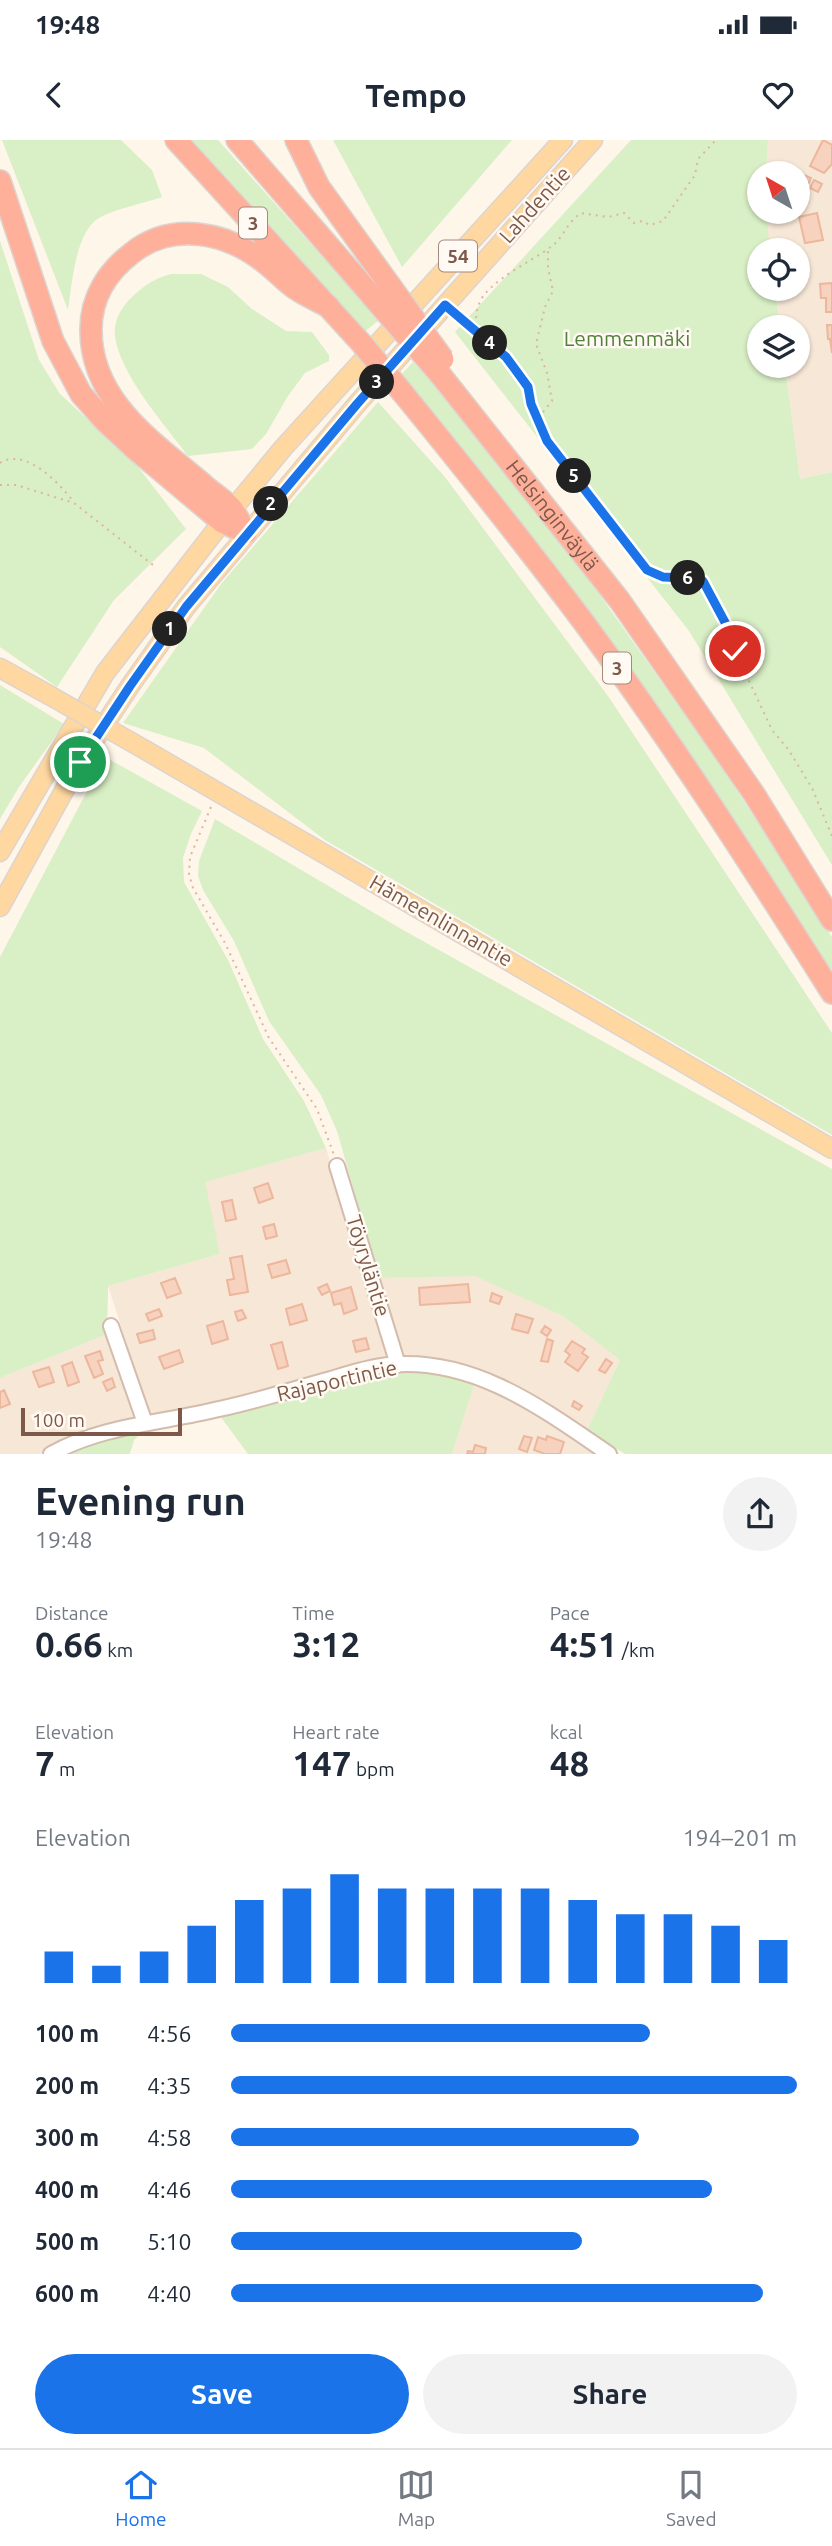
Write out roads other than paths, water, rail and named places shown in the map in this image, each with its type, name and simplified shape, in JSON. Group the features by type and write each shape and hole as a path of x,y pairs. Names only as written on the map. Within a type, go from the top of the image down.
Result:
{"highway":[{"name":"3","path":"176,140 329,307"},
{"name":"Helsinginväylä","path":"237,140 381,290 444,370 470,410 620,601 754,794 832,920"},
{"path":"296,140 319,187 381,290"},
{"path":"0,181 53,341 81,394 134,448 227,516"},
{"path":"246,533 142,433 111,397 95,365 91,342 93,310 107,276 136,250 172,236 201,233 244,247 295,288 329,307"},
{"name":"Helsinginväylä","path":"329,307 402,392 515,532 632,689 718,815 832,993"}],"main road":[{"name":"Lahdentie","path":"0,852 105,673 227,516 293,438 563,140"},
{"name":"Lahdentie","path":"0,907 80,762 186,607 246,533 593,140"},
{"name":"Hämeenlinnantie","path":"0,668 219,792 832,1149"}],"street":[{"name":"Töyryläntie","path":"337,1166 398,1365"},
{"path":"111,1326 145,1423"},
{"name":"Rajaportintie","path":"51,1454 100,1433 193,1415 359,1371 398,1365 427,1365 486,1379 524,1398 609,1454"}],"park label":[{"name":"Lemmenmäki","path":"627,339"}]}
